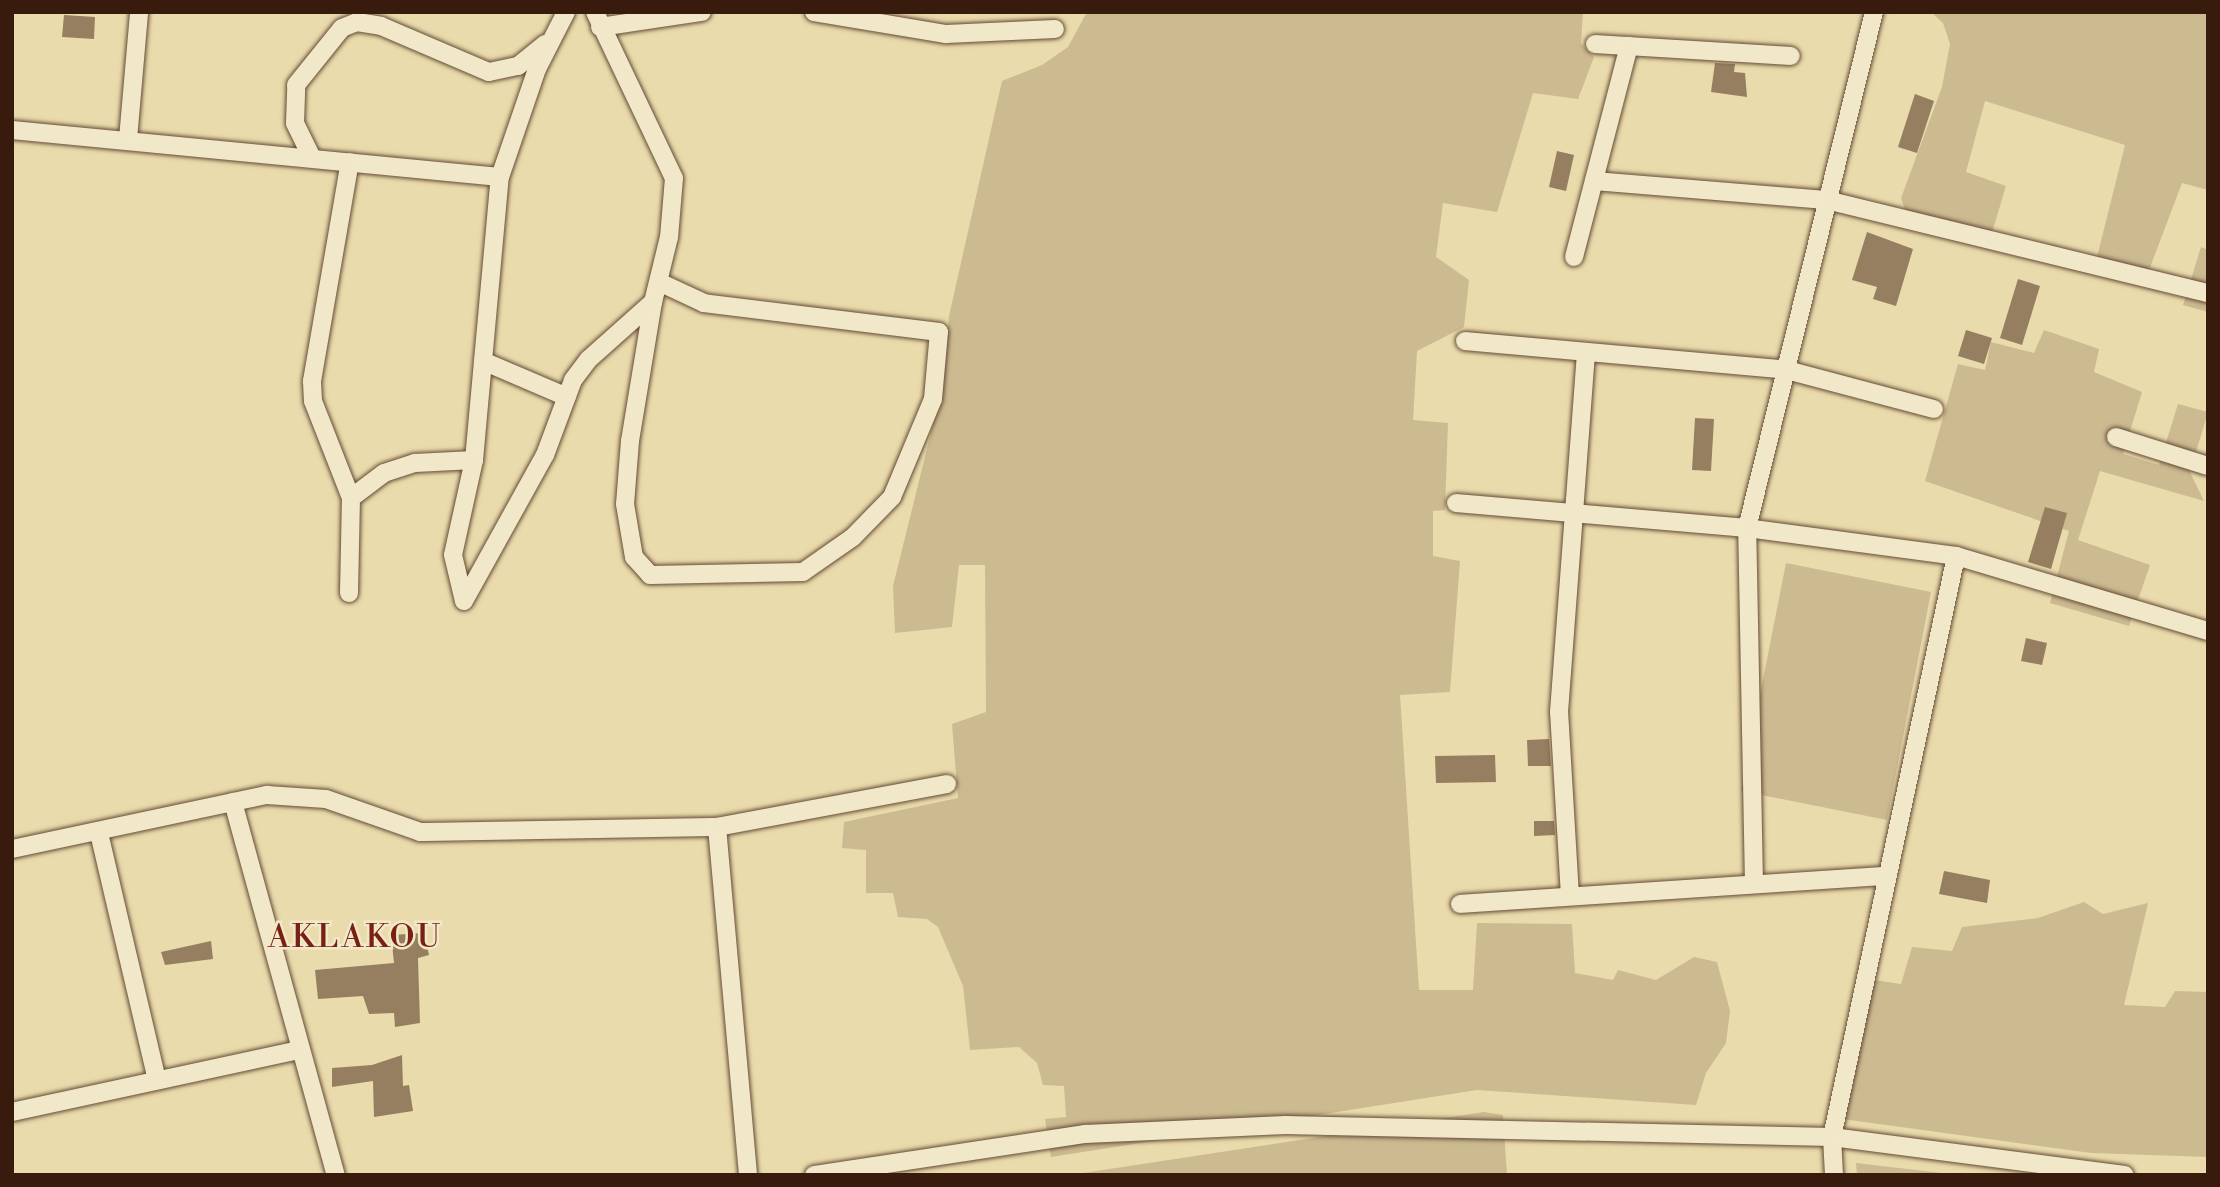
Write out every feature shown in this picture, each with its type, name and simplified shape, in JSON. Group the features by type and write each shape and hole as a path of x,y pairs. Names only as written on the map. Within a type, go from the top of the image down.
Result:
{"street":[{"path":"128,139 139,12"},
{"path":"566,12 548,42 500,177 474,460 453,555 464,601 545,455 567,397 589,359 653,302"},
{"path":"659,282 704,303 939,331 933,399 892,497 853,537 803,572 650,575 637,564 625,504 653,302 659,282 674,178 597,20 702,12"},
{"path":"814,12 946,34 1055,29"},
{"path":"1754,884 1746,528 1874,12"},
{"path":"312,158 295,123 296,85 342,28 357,22 381,26 489,72 518,65 548,42"},
{"path":"1595,44 1791,56"},
{"path":"1574,257 1629,46"},
{"path":"12,130 128,139 500,177"},
{"path":"349,593 351,498 313,401 312,381 350,162"},
{"path":"1594,181 1826,200 2208,293"},
{"path":"1465,341 1787,370 1934,409"},
{"path":"1570,896 1559,712 1587,353"},
{"path":"483,361 567,397"},
{"path":"2116,437 2208,466"},
{"path":"351,498 384,473 415,463 474,460"},
{"path":"1456,503 1746,528 1956,556 2208,631"},
{"path":"1834,1175 1832,1136 1885,876 1956,556"},
{"path":"12,849 99,833 267,795 326,799 421,832 717,827 947,784"},
{"path":"233,802 299,1050 337,1175"},
{"path":"717,827 748,1175"},
{"path":"99,833 157,1080"},
{"path":"1460,904 1885,876"},
{"path":"12,1112 299,1050"},
{"path":"814,1175 895,1169 1085,1135 1201,1126 1482,1125 1832,1136 2125,1175"}],"shaded area":[{"path":"1087,12 1583,12 1581,43 1594,57 1578,99 1533,93 1497,212 1443,203 1436,257 1469,280 1464,327 1417,351 1413,420 1448,423 1445,510 1433,511 1433,556 1460,561 1450,692 1400,695 1419,990 1473,990 1477,923 1572,924 1575,973 1613,980 1618,970 1656,980 1694,957 1717,962 1730,1011 1726,1043 1706,1073 1696,1105 1477,1090 1051,1157 1045,1119 1066,1117 1064,1086 1043,1085 1037,1063 1019,1047 970,1050 963,986 938,927 927,919 898,917 893,893 866,893 866,850 842,848 844,822 958,798 952,724 986,712 985,565 959,565 952,627 895,633 893,586 942,388 949,316 1002,81 1042,65 1068,47"},
{"path":"1931,12 2208,12 2208,190 2182,183 2143,286 2094,269 2125,145 1985,101 1966,172 2006,186 1988,246 1910,225 1901,198 1942,87 1950,44 1943,23"},
{"path":"2201,247 2208,250 2208,312 2183,305"},
{"path":"2044,330 2099,349 2094,372 2142,392 2123,454 2159,465 2178,404 2208,412 2190,472 2204,501 2100,471 2078,540 2150,565 2129,626 2050,603 2069,531 1925,481 1958,364 1985,370 1991,342 2034,353"},
{"path":"1786,563 1931,592 1887,820 1741,791"},
{"path":"2084,902 2103,914 2148,903 2124,1005 2165,1007 2175,991 2208,992 2208,1157 2091,1153 1842,1119 1874,980 1901,984 1912,947 1952,951 1962,927 2038,918"},
{"path":"1484,1112 1503,1115 1507,1175 1070,1175"},
{"path":"1856,1163 1959,1175 1857,1175"}],"building":[{"path":"64,15 95,17 94,39 62,37"},
{"path":"1715,63 1735,64 1734,72 1745,73 1747,97 1711,92"},
{"path":"1915,94 1934,101 1917,153 1898,147"},
{"path":"1557,151 1574,155 1566,191 1549,187"},
{"path":"1867,232 1913,249 1896,306 1873,299 1877,287 1852,280"},
{"path":"2018,279 2040,286 2022,345 2000,338"},
{"path":"1966,330 1992,338 1984,364 1958,356"},
{"path":"1695,418 1714,419 1711,471 1692,470"},
{"path":"2045,507 2067,513 2051,569 2028,562"},
{"path":"2026,638 2047,643 2042,665 2021,661"},
{"path":"1549,739 1551,766 1528,766 1527,740"},
{"path":"1495,755 1496,782 1436,783 1435,756"},
{"path":"1534,821 1554,821 1555,835 1534,836"},
{"path":"1944,871 1990,880 1987,903 1939,894"},
{"path":"424,933 429,955 418,958 420,1023 395,1027 394,1013 369,1014 363,996 318,999 315,970 394,963 391,935"},
{"path":"211,941 213,959 165,965 161,952"},
{"path":"402,1055 403,1086 409,1085 413,1111 374,1117 373,1081 332,1087 332,1068 372,1065"}],"district":[{"name":"AKLAKOU","path":"355,937"}]}
